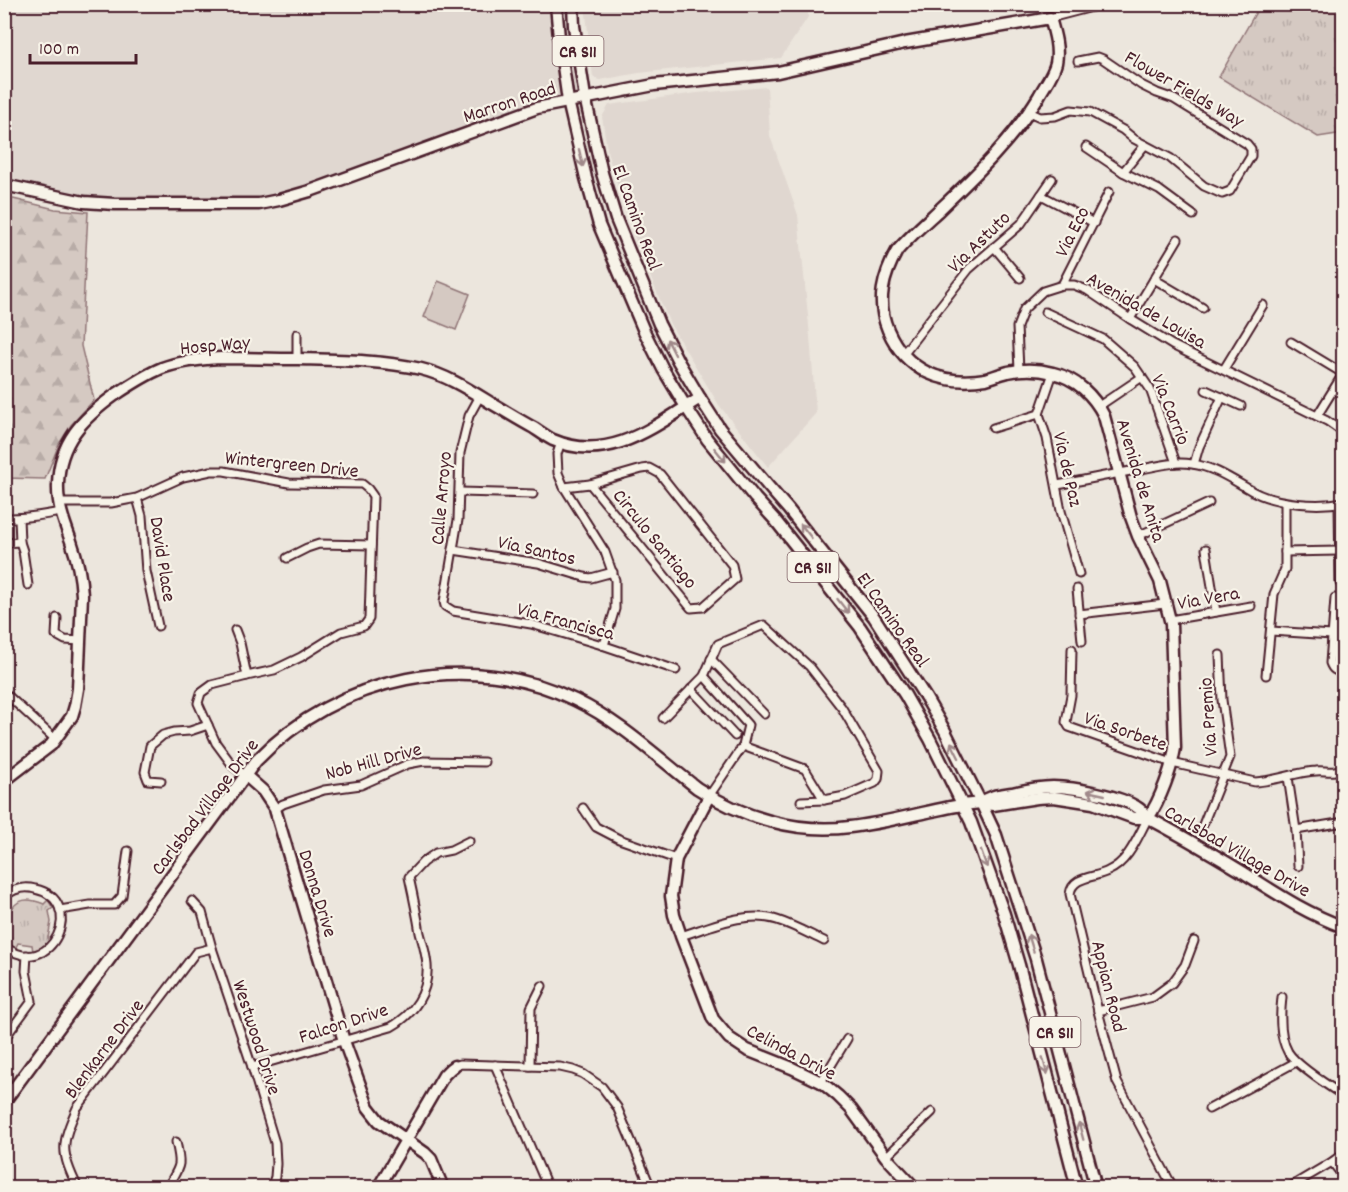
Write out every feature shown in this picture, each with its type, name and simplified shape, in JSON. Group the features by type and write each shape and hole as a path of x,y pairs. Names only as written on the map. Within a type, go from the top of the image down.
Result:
{"main road":[{"name":"El Camino Real","path":"556,4 568,100 585,178 600,225 644,331 663,369 706,439 776,520 860,627 905,695 930,739 975,832 1007,924 1077,1188"},
{"name":"El Camino Real","path":"573,4 585,98 602,173 616,219 678,361 720,429 789,509 874,617 945,731 996,835 1036,959 1096,1188"},
{"name":"Marron Road","path":"4,185 84,202 259,204 310,191 537,108 568,100 654,85 778,72 905,43 1050,18"},
{"name":"Avenida de Anita","path":"1050,18 1057,55 1051,76 1009,139 897,251 882,286 883,314 894,342 908,360 940,378 964,381 1019,370 1053,373 1064,376 1083,388 1099,406 1104,416 1131,517 1160,581 1171,624 1174,748 1172,763 1148,818"},
{"name":"Hosp Way","path":"4,781 56,740 72,716 75,706 81,641 81,581 60,507 58,484 61,459 80,424 92,412 134,382 164,368 198,359 360,361 421,369 460,384 553,440 595,447 610,446 642,434 700,398"},
{"name":"Carlsbad Village Drive","path":"4,1102 245,775 265,752 285,734 341,700 366,689 409,678 442,674 494,676 550,690 576,700 614,721 696,788 731,808 763,819 803,827 848,828 874,824 1036,788 1056,787 1101,794 1139,808 1148,818 1290,902 1319,918 1344,927"},
{"name":"Donna Drive","path":"245,775 263,791 275,809 344,1041 368,1107 379,1121 431,1159 443,1188"},
{"name":"Celinda Drive","path":"709,796 676,859 671,896 681,936 713,1019 729,1038 747,1050 821,1082 838,1096 851,1109 885,1158 915,1188"},
{"path":"378,1188 444,1075 454,1066"}],"street":[{"name":"Marron Road","path":"1050,18 1100,5"},
{"name":"Flower Fields Way","path":"1029,112 1040,117 1055,116 1071,110 1090,112 1170,158 1204,186 1222,194 1230,190 1251,156 1251,149 1247,144 1174,99 1139,84 1103,59 1098,57 1078,61"},
{"path":"1123,171 1145,145"},
{"path":"1086,147 1123,171 1159,190 1193,215"},
{"name":"Via Astuto","path":"903,354 969,269 1021,224 1052,179"},
{"name":"Via Eco","path":"1062,285 1109,192"},
{"path":"1041,195 1094,223"},
{"path":"1130,319 1178,239"},
{"path":"994,247 1020,278"},
{"path":"1154,279 1203,308"},
{"name":"Avenida de Louisa","path":"1019,370 1017,327 1024,309 1043,291 1062,285 1074,285 1087,290 1172,345 1327,421 1344,433"},
{"path":"1224,369 1263,305"},
{"name":"Via Carrio","path":"1046,312 1103,339 1135,367 1150,389 1176,463"},
{"path":"297,334 297,359"},
{"path":"1291,342 1343,374 1317,416"},
{"name":"Via de Paz","path":"1053,373 1039,414 1047,438 1061,511 1079,574"},
{"path":"1099,406 1142,377"},
{"path":"1206,390 1240,406"},
{"name":"Calle Arroyo","path":"445,606 458,520 460,453 469,416 480,396"},
{"path":"1194,464 1199,447 1222,397"},
{"path":"993,428 1039,414"},
{"path":"561,442 557,454 558,473 564,487 605,552 615,580 615,609 605,642 602,645"},
{"path":"1057,485 1176,463 1194,464 1219,472 1257,494 1286,502 1311,505 1342,503 1340,582"},
{"name":"Circulo Santiago","path":"649,468 660,474 732,565 735,579 703,607 691,608 591,483 649,468"},
{"name":"Wintergreen Drive","path":"4,518 18,518 60,507 111,503 137,498 183,477 211,471 224,471 289,483 362,484 373,496 369,619 364,626 341,632 301,657 274,670 247,676"},
{"path":"564,487 591,483"},
{"path":"460,492 533,494"},
{"name":"David Place","path":"137,498 142,516 146,571 158,626"},
{"path":"1138,536 1209,502"},
{"path":"1266,675 1274,594 1286,569 1286,502"},
{"path":"18,518 28,585"},
{"path":"4,543 20,542"},
{"path":"287,558 320,544 371,545"},
{"path":"1206,549 1216,612"},
{"name":"Via Santos","path":"453,550 538,563 591,578 613,572"},
{"path":"1286,552 1340,551"},
{"path":"1077,589 1082,641"},
{"path":"1335,598 1330,663 1335,671 1344,672"},
{"path":"1079,614 1166,604"},
{"name":"Via Francisca","path":"445,606 453,611 531,624 676,670"},
{"name":"Via Vera","path":"1170,620 1251,606"},
{"path":"57,618 56,635 65,640 81,641"},
{"path":"663,718 704,676 718,644 764,625 810,667 842,708 879,771 875,783 845,796 801,801"},
{"path":"235,630 247,676"},
{"path":"1271,631 1332,635"},
{"name":"Via Sorbete","path":"1072,649 1071,695 1066,722 1070,728 1172,763 1255,782 1268,782 1314,771 1338,771 1344,767"},
{"name":"Via Premio","path":"1202,827 1230,757 1222,700 1220,655"},
{"path":"711,659 764,714"},
{"name":"Donna Drive","path":"245,775 233,766 216,743 198,703 201,693 212,685 247,676"},
{"path":"704,676 748,725 743,746 709,796"},
{"path":"692,689 735,736"},
{"path":"4,692 56,740"},
{"path":"161,781 148,780 145,772 150,746 163,735 190,731 208,725"},
{"path":"743,746 805,769 824,800"},
{"name":"Nob Hill Drive","path":"275,809 324,790 362,785 408,764 424,761 484,762"},
{"path":"1288,777 1296,830 1298,866"},
{"path":"583,808 596,827 619,839 676,859"},
{"name":"Appian Road","path":"1148,818 1131,850 1115,867 1075,882 1071,888 1071,897 1117,1082 1174,1188"},
{"path":"1296,830 1344,822"},
{"name":"Falcon Drive","path":"252,1067 391,1027 412,1011 422,995 427,966 410,877 423,862 436,853 469,842"},
{"path":"60,910 90,905 114,905 122,896 128,851"},
{"path":"4,897 20,889 33,888 42,891 56,902 61,917 61,929 55,941 43,952 19,954 4,946"},
{"name":"Westwood Drive","path":"192,901 201,912 275,1143 275,1177 271,1188"},
{"path":"681,936 736,919 761,916 778,920 824,941"},
{"path":"1098,1011 1153,997 1172,983 1185,965 1194,941"},
{"name":"Blenkarne Drive","path":"78,1188 68,1167 64,1151 67,1130 77,1107 196,952 212,948"},
{"path":"4,1039 32,1000 26,971 27,955"},
{"path":"530,1066 531,1008 542,986"},
{"path":"1282,997 1280,1012 1282,1036 1288,1053 1296,1062 1344,1096"},
{"path":"821,1082 847,1039"},
{"path":"1209,1109 1296,1062"},
{"path":"454,1066 460,1064 560,1067 583,1074 602,1087 617,1107 651,1188"},
{"path":"495,1065 548,1188"},
{"path":"885,1158 932,1112"},
{"path":"167,1188 179,1167 180,1160 176,1142"},
{"path":"1288,1188 1332,1162 1344,1152"},
{"path":"1332,1162 1344,1177"}],"shaded area":[{"path":"5,5 565,5 577,99 284,200 115,204 5,185"},
{"path":"585,5 808,5 808,17 781,58 639,73 600,80 593,77"},
{"path":"767,87 770,136 798,215 816,413 768,467 719,405 670,324 638,247 608,155 602,117 609,105 697,93"}],"green space":[{"path":"1260,5 1343,5 1343,133 1318,137 1219,77"},
{"path":"5,197 55,209 88,212 81,346 94,400 71,425 59,444 45,479 5,478"},
{"path":"438,281 470,294 456,330 424,317"},
{"path":"24,900 44,904 48,900 53,908 49,911 51,922 48,938 52,939 48,944 33,952 32,945 18,943 15,949 6,944 4,941 4,912 9,914 15,904"}]}
